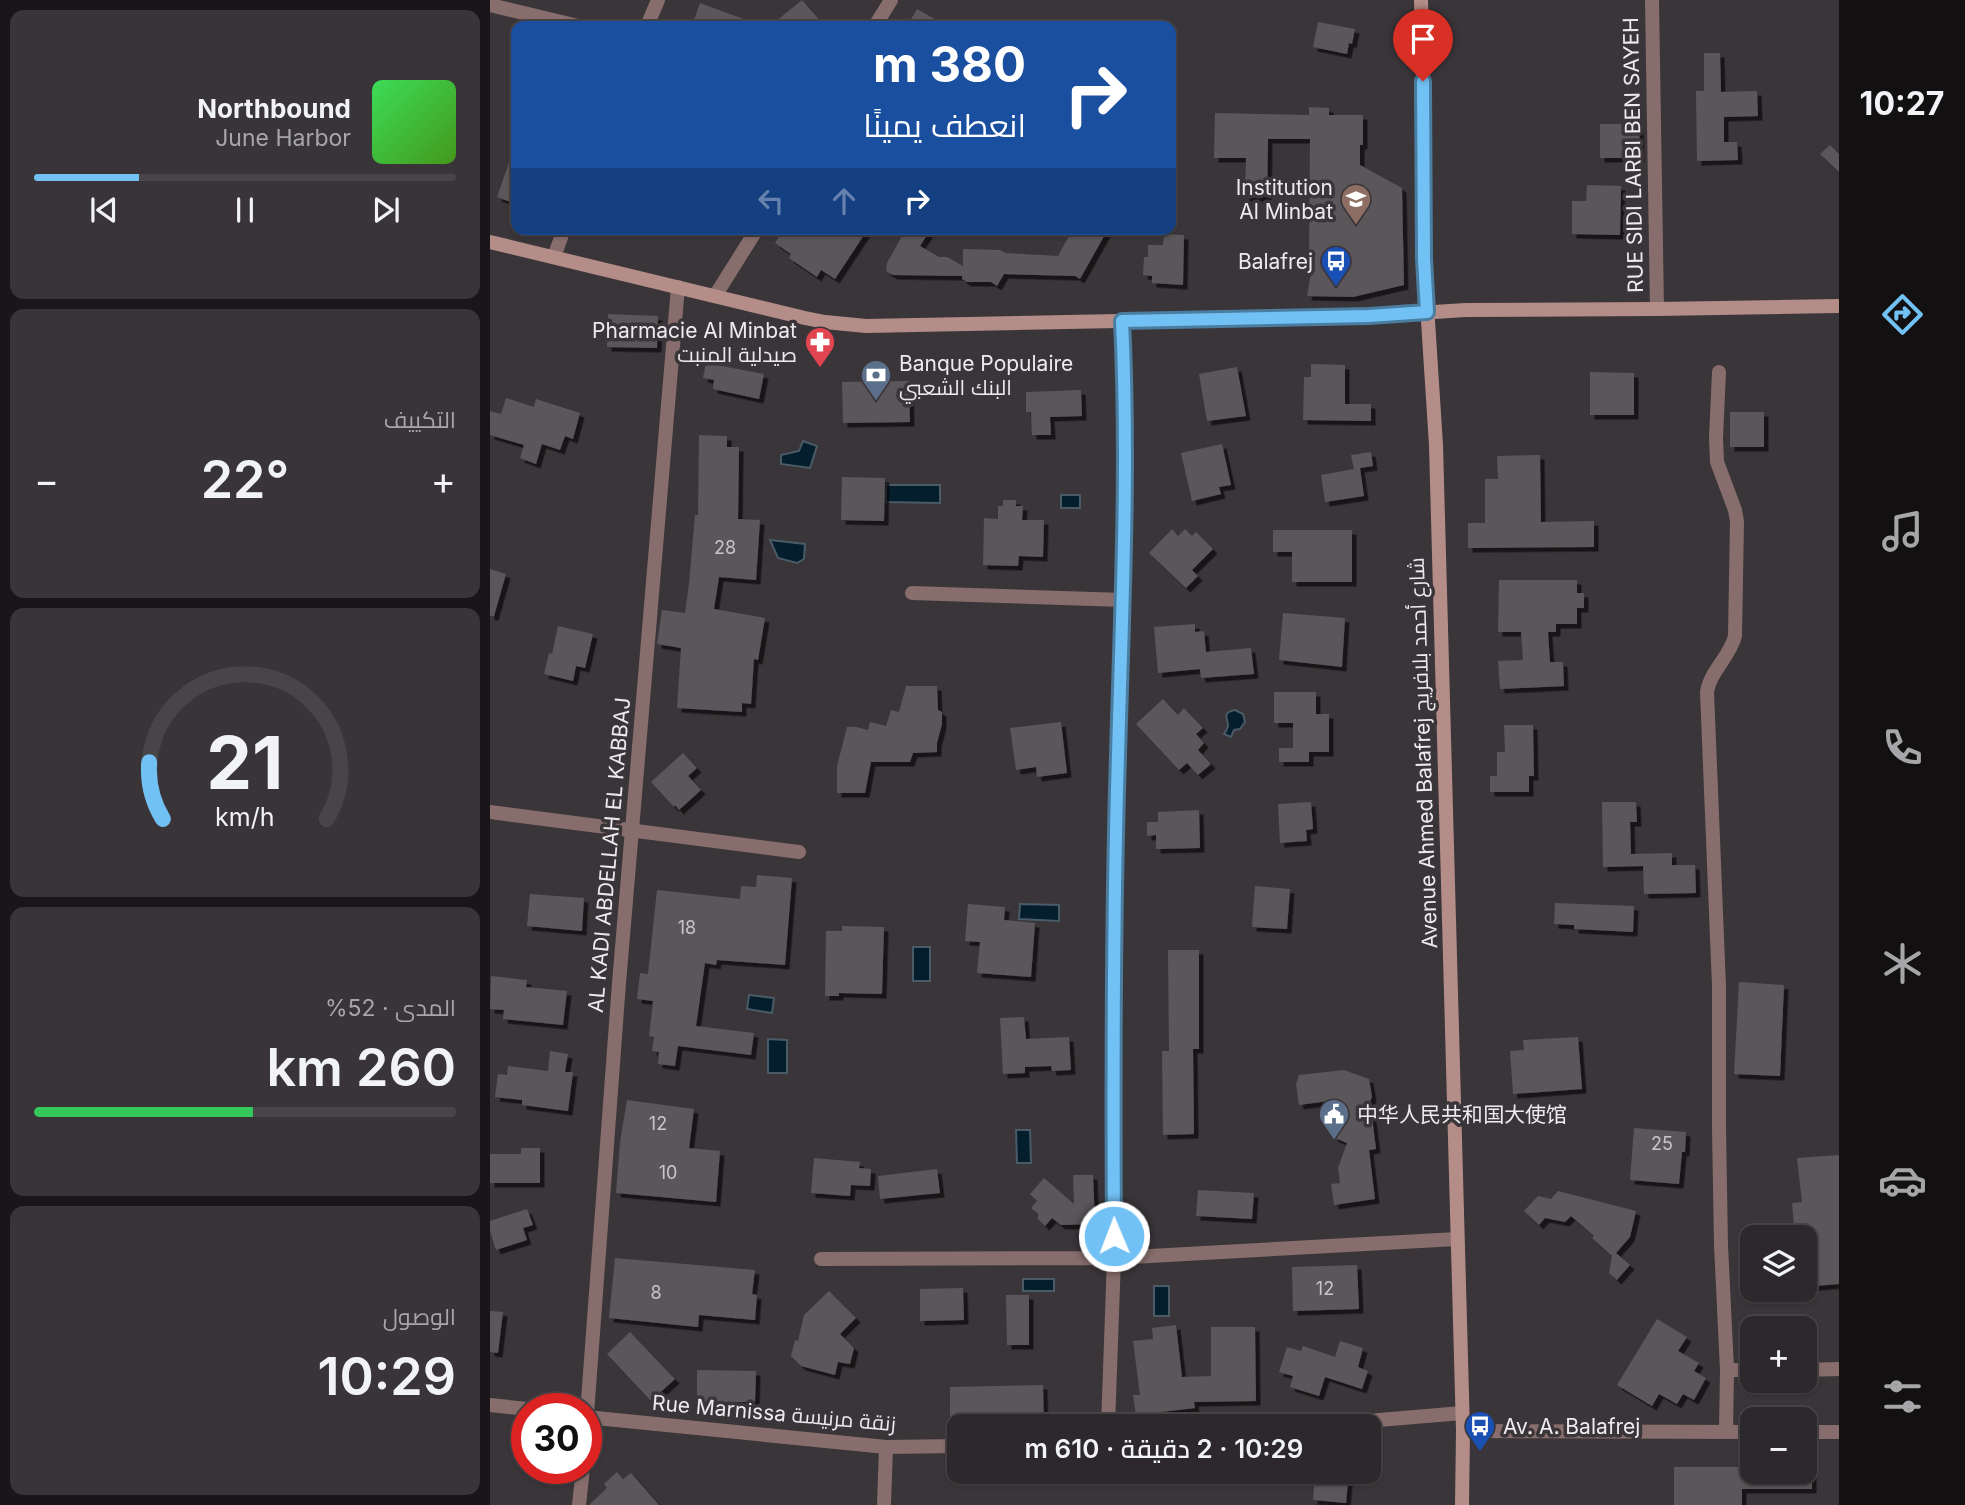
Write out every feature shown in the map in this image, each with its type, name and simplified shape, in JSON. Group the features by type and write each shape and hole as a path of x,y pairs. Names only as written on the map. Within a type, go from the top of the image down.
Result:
{"main road":[{"name":"Avenue Ahmed Balafrej شارع أحمد بلافريج","path":"1421,0 1424,259 1436,445 1462,1413 1462,1505"},
{"path":"490,242 805,318 845,325 1369,316 1466,310 1839,306"}],"street":[{"path":"649,21 658,0"},
{"path":"878,21 891,0"},
{"name":"RUE SIDI LARBI BEN SAYEH","path":"1652,0 1657,309"},
{"path":"490,5 557,21"},
{"path":"554,257 562,235"},
{"path":"715,296 753,235"},
{"name":"AL KADI ABDELLAH EL KABBAJ","path":"589,1393 631,830 678,287"},
{"path":"1108,1414 1114,1258 1116,859 1124,600 1125,421 1122,321"},
{"path":"1719,372 1717,462 1735,510 1737,547 1735,636 1730,650 1709,682 1707,702 1719,986 1718,1129 1727,1370 1726,1432"},
{"path":"912,593 1124,600"},
{"path":"490,813 799,852"},
{"path":"821,1259 1114,1258 1457,1239"},
{"path":"1727,1370 1740,1370"},
{"path":"1817,1370 1839,1370"},
{"path":"490,1405 511,1407"},
{"path":"1381,1420 1462,1413"},
{"name":"Rue Marnissa زنقة مرنيسة","path":"602,1419 886,1447 947,1446"},
{"path":"1462,1431 1740,1432"},
{"path":"1817,1432 1839,1432"},
{"path":"884,1505 886,1447"},
{"path":"579,1505 581,1484"}],"water":[{"path":"803,441 817,446 810,468 781,464 781,455 799,451"},
{"path":"886,485 940,485 940,503 886,502"},
{"path":"1061,495 1080,495 1080,508 1061,508"},
{"path":"770,540 805,544 804,559 797,563 778,558"},
{"path":"1235,710 1243,714 1245,722 1240,729 1234,730 1231,737 1224,734 1228,726 1226,716"},
{"path":"1020,904 1059,905 1059,921 1019,919"},
{"path":"913,947 930,947 930,981 913,981"},
{"path":"749,995 774,998 772,1013 747,1009"},
{"path":"768,1039 787,1040 787,1073 768,1073"},
{"path":"1016,1130 1030,1130 1031,1163 1017,1163"},
{"path":"1023,1279 1054,1279 1054,1291 1023,1291"},
{"path":"1154,1286 1169,1286 1169,1316 1154,1316"}],"building":[{"path":"802,0 821,21 776,21"},
{"path":"700,3 749,21 694,21"},
{"path":"917,9 938,21 910,21"},
{"path":"1318,22 1355,29 1347,54 1313,47"},
{"path":"1704,53 1720,53 1721,92 1757,91 1758,116 1724,117 1724,142 1737,142 1738,160 1697,161 1696,91 1704,91"},
{"name":"Institution Al Minbat","path":"1309,107 1329,108 1329,115 1363,115 1360,165 1402,188 1404,285 1353,297 1307,296 1314,256 1309,256 1310,139 1268,139 1267,197 1245,197 1246,158 1214,158 1215,113 1309,115"},
{"path":"1600,124 1639,124 1640,158 1600,158"},
{"path":"1830,145 1839,154 1839,172 1820,154"},
{"path":"511,157 511,202 497,197"},
{"path":"1587,185 1621,186 1620,235 1572,234 1572,201 1586,201"},
{"path":"780,235 864,235 835,279 821,270 817,277 789,258 791,254 775,243"},
{"path":"903,235 927,235 920,246 963,266 963,249 1058,256 1070,235 1105,235 1080,279 1075,276 1004,274 997,286 991,282 967,282 962,276 893,275 886,271 887,263"},
{"path":"1164,235 1184,235 1183,285 1152,283 1152,276 1143,275 1148,245 1163,245"},
{"path":"608,314 658,316 657,348 607,347"},
{"path":"706,363 764,374 759,399 713,389 714,380 703,378"},
{"path":"1311,364 1345,365 1345,404 1371,404 1371,421 1303,420 1304,377 1311,377"},
{"path":"1237,367 1246,416 1207,421 1199,374"},
{"path":"1590,372 1634,373 1634,415 1590,415"},
{"name":"Banque Populaire البنك الشعبي","path":"909,381 910,422 843,423 842,382"},
{"path":"1081,390 1082,416 1050,417 1051,435 1032,435 1031,412 1026,412 1026,392"},
{"path":"506,398 534,407 536,399 580,413 573,439 565,436 560,450 542,444 536,464 520,458 524,445 490,435 490,411 501,414"},
{"path":"1730,412 1764,412 1764,447 1730,447"},
{"path":"699,435 727,436 727,447 739,447 738,519 760,520 756,580 719,577 714,609 765,618 758,660 754,659 751,704 742,703 742,712 677,708 681,648 657,644 662,610 685,613 695,515 698,515"},
{"path":"1222,444 1231,485 1219,487 1221,494 1192,501 1181,453"},
{"path":"1371,452 1373,466 1354,469 1351,455"},
{"path":"1540,455 1541,522 1594,521 1594,547 1468,548 1468,523 1485,523 1485,479 1498,479 1497,456"},
{"path":"1360,468 1364,496 1325,502 1321,475"},
{"path":"842,477 885,478 884,521 841,520"},
{"path":"1003,500 1016,500 1016,506 1023,506 1022,520 1044,520 1043,557 1019,556 1018,566 983,565 984,518 998,519 998,506 1003,506"},
{"path":"1172,529 1178,536 1185,529 1192,536 1196,532 1213,549 1192,570 1198,576 1186,588 1149,553"},
{"path":"1273,530 1352,530 1352,582 1292,582 1292,552 1273,552"},
{"path":"490,569 506,574 494,616 490,616"},
{"path":"1499,580 1577,580 1577,593 1584,593 1584,608 1577,608 1577,624 1556,624 1556,632 1548,632 1550,662 1563,662 1564,686 1500,689 1498,661 1523,660 1521,632 1498,632"},
{"path":"1283,613 1345,618 1342,667 1279,660"},
{"path":"1195,624 1195,632 1204,631 1206,652 1251,648 1254,674 1201,678 1200,669 1158,673 1154,627"},
{"path":"558,626 593,634 585,668 576,666 573,681 544,674"},
{"path":"906,686 937,686 938,710 942,712 942,724 937,752 913,753 910,762 871,762 865,793 837,793 837,766 847,727 868,730 870,722 886,726 891,710 899,712"},
{"path":"1274,692 1316,692 1316,714 1329,714 1329,752 1309,752 1309,762 1279,762 1279,748 1293,748 1293,723 1274,723"},
{"path":"1163,699 1178,715 1184,708 1203,728 1196,734 1204,743 1198,750 1211,764 1198,775 1187,763 1179,770 1136,724"},
{"path":"1061,722 1067,773 1037,777 1036,767 1016,770 1010,728"},
{"path":"1504,725 1533,725 1534,776 1529,776 1529,792 1490,792 1490,776 1497,776 1497,752 1505,752"},
{"path":"683,753 697,768 688,776 701,790 679,810 651,782"},
{"path":"1311,802 1313,829 1306,830 1307,841 1280,843 1278,804"},
{"path":"1602,802 1636,802 1637,822 1630,822 1631,854 1672,853 1672,865 1695,865 1696,893 1644,894 1643,866 1603,867"},
{"path":"1199,810 1200,848 1156,849 1156,835 1147,836 1147,822 1158,822 1158,812"},
{"path":"757,875 792,878 785,965 717,960 716,965 705,963 696,1026 754,1033 751,1055 678,1046 675,1066 658,1064 659,1052 652,1051 654,1037 649,1036 653,1001 637,999 640,973 648,974 657,890 740,899 741,886 756,887"},
{"path":"1255,886 1290,889 1287,929 1252,927"},
{"path":"530,894 584,898 582,931 527,926"},
{"path":"1555,903 1634,906 1633,932 1574,929 1574,925 1554,924"},
{"path":"968,904 1005,907 1004,920 1035,923 1031,977 977,973 980,942 965,941"},
{"path":"842,926 884,927 882,994 839,993 839,996 825,996 826,931 842,931"},
{"path":"1168,950 1199,950 1199,1049 1193,1049 1194,1134 1163,1135 1162,1051 1169,1051"},
{"path":"491,976 527,980 526,987 567,991 563,1025 503,1019 504,1010 490,1009"},
{"path":"1739,982 1784,985 1780,1076 1734,1074"},
{"path":"1024,1017 1026,1039 1069,1037 1071,1070 1052,1071 1051,1066 1025,1067 1025,1073 1003,1074 1000,1018"},
{"path":"1578,1037 1582,1089 1513,1094 1510,1051 1524,1050 1523,1040"},
{"path":"550,1051 568,1054 565,1072 573,1072 568,1111 522,1105 522,1100 495,1097 498,1074 507,1075 508,1066 548,1071"},
{"path":"1344,1070 1369,1079 1376,1149 1369,1150 1375,1199 1334,1205 1331,1184 1340,1183 1338,1168 1347,1143 1333,1137 1339,1123 1336,1100 1299,1105 1296,1084 1299,1075"},
{"path":"627,1100 694,1109 689,1148 720,1151 716,1202 616,1193"},
{"path":"1634,1128 1686,1132 1679,1184 1630,1180"},
{"path":"521,1148 540,1148 540,1183 490,1183 490,1154 521,1154"},
{"path":"1839,1155 1839,1284 1817,1286 1817,1225 1794,1225 1792,1203 1802,1202 1797,1158"},
{"path":"814,1158 860,1162 859,1168 871,1169 870,1186 851,1185 850,1196 811,1193"},
{"path":"937,1169 940,1193 880,1199 878,1176"},
{"path":"1073,1175 1093,1175 1095,1224 1061,1225 1052,1218 1045,1226 1031,1208 1037,1201 1030,1194 1044,1178 1074,1204"},
{"path":"1198,1190 1254,1193 1252,1219 1196,1216"},
{"path":"1558,1191 1636,1211 1630,1237 1616,1253 1630,1265 1617,1280 1609,1273 1612,1256 1571,1216 1565,1222 1545,1218 1539,1225 1524,1211 1538,1196 1551,1199"},
{"path":"527,1209 533,1225 523,1228 527,1240 496,1250 490,1221"},
{"path":"615,1258 755,1270 752,1294 757,1295 755,1320 699,1315 698,1327 609,1318"},
{"path":"1357,1265 1359,1309 1293,1311 1292,1267"},
{"path":"963,1288 964,1320 920,1321 920,1289"},
{"path":"829,1291 856,1318 840,1334 854,1348 850,1364 838,1362 835,1375 801,1366 791,1356 795,1340 798,1341 804,1315"},
{"path":"1006,1295 1029,1295 1029,1345 1007,1345"},
{"path":"490,1311 503,1312 498,1353 490,1352"},
{"path":"1657,1319 1687,1337 1678,1351 1699,1363 1694,1371 1706,1378 1694,1400 1683,1394 1677,1404 1659,1394 1652,1406 1617,1385"},
{"path":"1176,1325 1182,1377 1211,1376 1211,1327 1255,1327 1256,1401 1194,1402 1195,1408 1136,1414 1133,1395 1140,1395 1133,1341 1153,1339 1152,1328"},
{"path":"630,1332 675,1379 651,1401 607,1354"},
{"path":"1340,1341 1363,1348 1358,1367 1368,1371 1362,1389 1325,1377 1319,1396 1290,1387 1293,1376 1279,1372 1287,1347 1301,1351 1303,1346 1335,1357"},
{"path":"697,1370 756,1371 755,1402 697,1402"},
{"path":"1043,1385 1044,1414 950,1414 950,1387"},
{"path":"1674,1467 1740,1467 1740,1484 1812,1484 1812,1489 1742,1489 1742,1505 1674,1505"},
{"path":"617,1472 623,1479 631,1473 659,1505 589,1505 607,1488 604,1484"},
{"path":"1314,1484 1348,1484 1346,1503 1313,1500"}],"place":[{"name":"Institution Al Minbat","path":"1356,226"},
{"name":"Balafrej","path":"1336,288"},
{"name":"Pharmacie Al Minbat صيدلية المنبت","path":"820,369"},
{"name":"Banque Populaire البنك الشعبي","path":"876,402"},
{"name":"中华人民共和国大使馆","path":"1334,1141"},
{"name":"Av. A. Balafrej","path":"1480,1453"}],"route":[{"path":"1114,1236 1116,859 1124,600 1125,421 1122,321 1369,316 1427,312 1423,81"}]}
